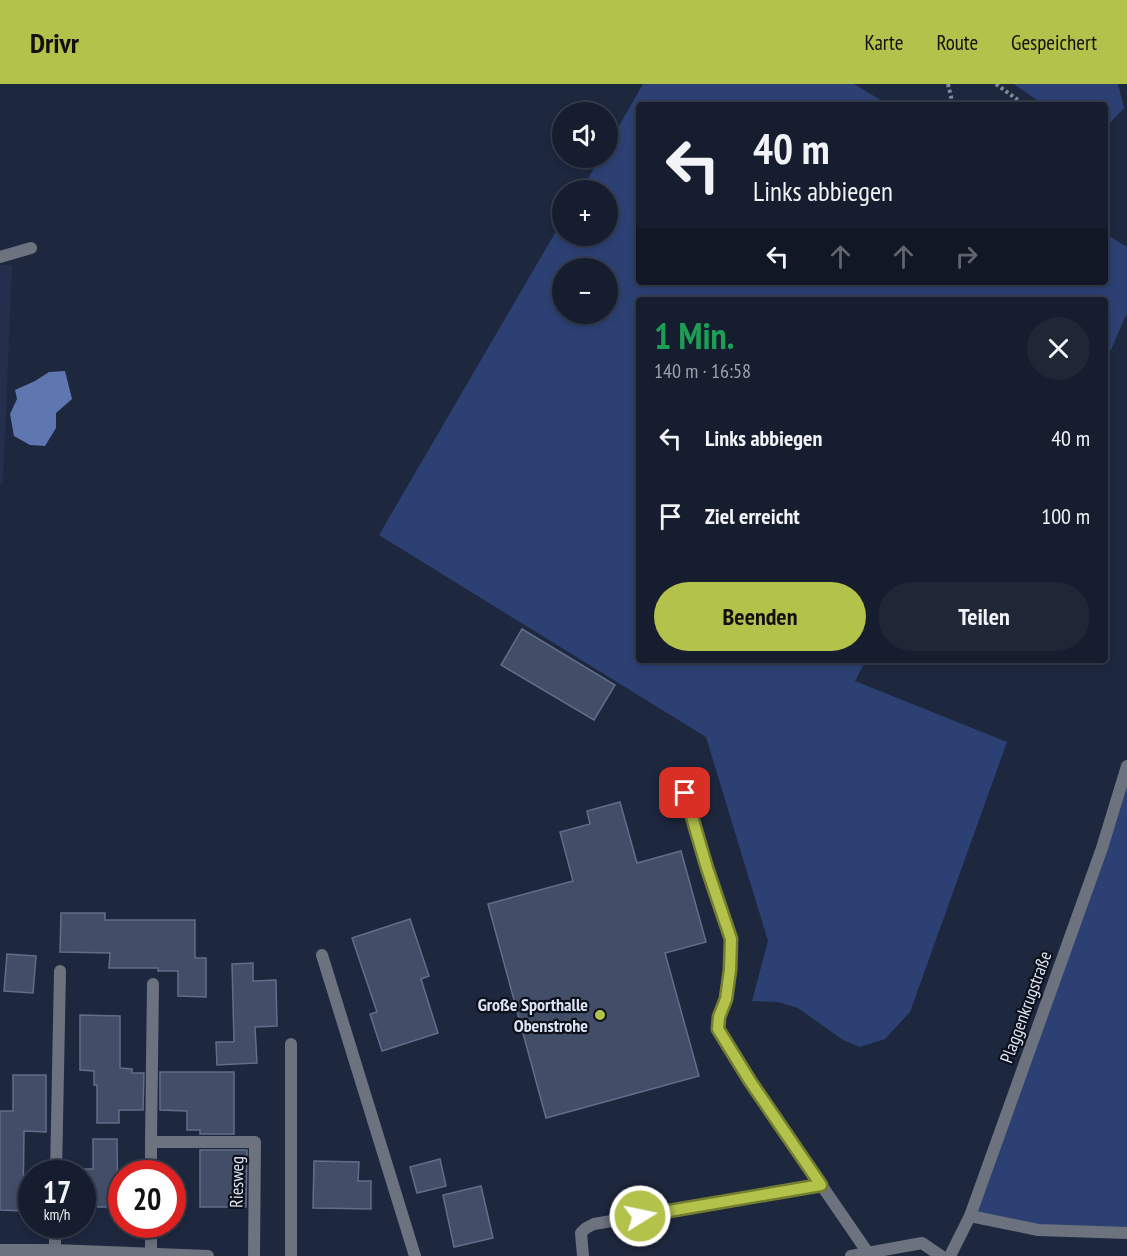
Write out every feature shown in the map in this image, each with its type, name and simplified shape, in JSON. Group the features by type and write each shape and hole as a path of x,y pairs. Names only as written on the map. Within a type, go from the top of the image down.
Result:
{"street":[{"path":"0,257 31,248"},
{"name":"Plaggenkrugstraße","path":"950,1256 970,1216 1102,848 1127,766"},
{"path":"685,793 731,939 726,999 719,1017 718,1029 750,1081 868,1253"},
{"path":"322,954 415,1256"},
{"path":"56,1160 60,970"},
{"path":"151,1160 153,984"},
{"path":"291,1044 291,1256"},
{"name":"Riesweg","path":"151,1142 255,1142 254,1256"},
{"path":"583,1256 580,1233 594,1224 821,1185"},
{"path":"970,1216 1038,1230 1127,1233"},
{"path":"55,1238 55,1250"},
{"path":"151,1238 151,1253"},
{"path":"851,1256 922,1243 941,1256"},
{"path":"0,1250 208,1256"}],"path":[{"path":"948,84 952,102"},
{"path":"996,84 1021,102"}],"shaded area":[{"path":"643,84 854,84 884,102 636,102 636,285 1108,285 1108,235 1127,247 1127,313 1108,356 1108,297 636,297 636,663 864,663 855,681 1007,742 910,1012 885,1039 860,1047 843,1040 798,1008 778,1002 752,1001 768,941 706,737 379,535 552,238 552,246 618,246 618,180 587,180 594,168 618,168 618,128"},
{"path":"1014,84 1118,84 1124,108 1108,125 1108,102 1040,102"},
{"path":"0,265 12,265 3,484 0,484"},
{"path":"65,371 72,399 56,413 56,428 45,446 30,445 14,436 10,414 17,399 15,390 49,372"},
{"path":"1127,766 1127,1233 1038,1230 970,1216"}],"building":[{"path":"522,629 615,685 594,720 501,665"},
{"name":"Große Sporthalle Obenstrohe","path":"620,802 637,863 681,851 706,942 665,953 699,1076 546,1118 488,904 573,881 560,832 590,824 587,811"},
{"path":"61,913 105,913 105,920 195,920 195,958 206,958 206,997 178,996 178,971 158,971 158,968 109,968 110,953 60,952"},
{"path":"410,919 429,976 421,979 438,1033 382,1051 370,1014 377,1012 352,938"},
{"path":"7,954 36,956 33,993 4,991"},
{"path":"253,963 253,981 276,980 277,1026 255,1027 257,1063 217,1065 216,1042 234,1042 232,964"},
{"path":"80,1015 120,1016 120,1068 132,1069 132,1073 144,1073 143,1110 119,1110 119,1123 97,1123 97,1085 94,1085 94,1071 80,1070"},
{"path":"160,1072 234,1072 234,1134 200,1134 200,1130 187,1130 187,1111 160,1110"},
{"path":"13,1075 46,1075 46,1132 24,1131 24,1160 18,1160 18,1211 0,1210 0,1111 13,1111"},
{"path":"93,1139 117,1139 117,1160 108,1160 108,1207 96,1207 96,1160 93,1160"},
{"path":"200,1150 247,1150 246,1207 200,1207"},
{"path":"440,1159 446,1186 417,1193 410,1167"},
{"path":"314,1161 359,1162 358,1181 371,1181 371,1209 313,1208"},
{"path":"481,1186 493,1238 454,1247 443,1195"}],"place":[{"name":"Große Sporthalle Obenstrohe","path":"600,1015"}],"route":[{"path":"640,1216 821,1185 750,1081 718,1029 719,1017 726,999 731,939 685,793"}]}
